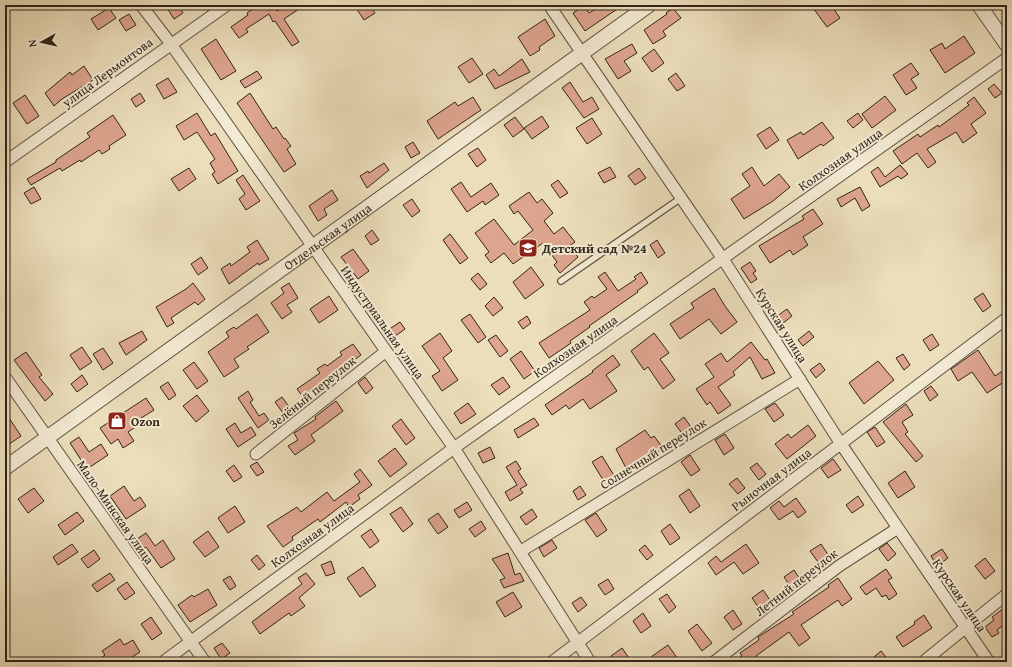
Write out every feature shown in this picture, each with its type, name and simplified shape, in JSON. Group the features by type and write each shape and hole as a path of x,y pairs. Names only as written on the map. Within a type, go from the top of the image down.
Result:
{"street":[{"name":"Индустриальная улица","path":"141,5 171,44 313,245 385,352 454,448 521,551 590,662"},
{"name":"улица Лермонтова","path":"5,162 227,5"},
{"name":"Курская улица","path":"549,5 581,54 723,259 841,444 965,629 989,662"},
{"name":"Отдельская улица","path":"5,468 313,245 649,5"},
{"path":"979,5 1007,44"},
{"name":"Колхозная улица","path":"163,662 454,448 1007,58"},
{"name":"Рыночная улица","path":"552,662 1007,318"},
{"name":"Зелёный переулок","path":"256,454 385,352"},
{"name":"Мало-Минская улица","path":"5,377 46,438 205,662"},
{"name":"Солнечный переулок","path":"521,551 800,379"},
{"name":"Летний переулок","path":"714,662 839,566 898,528"},
{"path":"923,662 1007,594"}],"lane":[{"path":"561,281 681,198"}],"building":[{"path":"172,5 178,5 183,13 174,19 167,8"},
{"path":"263,5 273,5 277,11 286,5 305,5 284,19 299,42 292,46 275,21 273,22 269,14 246,29 248,32 239,38 231,27 248,15 247,13 257,6 258,8"},
{"path":"354,5 369,5 375,13 364,20"},
{"path":"602,5 623,5 585,31 573,13 584,6 589,13"},
{"path":"811,5 831,5 840,18 827,27"},
{"path":"109,8 116,18 98,30 91,19"},
{"path":"673,8 681,18 663,31 666,36 653,44 644,30"},
{"path":"129,14 136,25 126,31 119,20"},
{"path":"545,19 555,36 539,47 540,50 530,56 518,37"},
{"path":"964,36 975,53 945,73 930,50 942,43 945,49"},
{"path":"216,39 236,71 221,80 201,49"},
{"path":"632,44 637,53 624,61 631,71 618,79 605,59"},
{"path":"654,49 664,63 652,72 642,58"},
{"path":"472,58 483,74 469,83 458,67"},
{"path":"522,59 530,72 495,89 486,75 494,69 499,76"},
{"path":"911,63 919,74 911,79 917,88 906,95 893,75"},
{"path":"84,66 93,80 62,99 54,106 45,93 70,72 72,75"},
{"path":"257,71 262,78 245,88 240,81"},
{"path":"676,73 685,86 677,91 668,79"},
{"path":"168,78 177,92 164,99 156,85"},
{"path":"570,82 583,102 592,97 599,109 584,118 562,88"},
{"path":"994,84 1002,93 995,98 988,89"},
{"path":"140,93 145,101 136,107 131,99"},
{"path":"250,93 273,129 276,127 291,146 287,149 296,164 284,172 237,103"},
{"path":"25,95 39,116 27,124 13,103"},
{"path":"885,96 896,110 872,128 862,114"},
{"path":"473,97 481,110 438,139 427,121 455,102 458,106"},
{"path":"974,97 986,113 971,124 977,133 963,143 956,132 927,149 936,162 928,168 917,153 902,164 893,151 918,134 920,137 938,125 939,127 969,105 967,103"},
{"path":"197,113 211,136 215,133 238,171 218,184 212,174 215,172 210,163 215,159 197,132 184,140 176,126"},
{"path":"858,113 863,120 853,128 847,121"},
{"path":"113,115 126,135 109,146 110,149 102,154 99,150 81,162 80,160 62,171 60,168 31,185 27,179 56,162 56,160 90,137 87,133"},
{"path":"542,116 549,127 532,139 524,128"},
{"path":"515,117 524,129 513,137 504,125"},
{"path":"592,118 602,134 587,144 576,128"},
{"path":"822,122 834,138 823,146 821,144 798,159 787,140 801,132 803,135"},
{"path":"770,127 779,140 766,149 757,135"},
{"path":"413,142 420,153 411,158 405,147"},
{"path":"478,148 486,160 477,167 468,154"},
{"path":"384,163 389,170 367,188 360,176 368,171 369,173"},
{"path":"900,165 908,174 901,179 898,176 880,187 871,172 878,167 885,177"},
{"path":"610,167 616,177 604,183 598,173"},
{"path":"752,167 764,186 779,174 790,187 773,201 744,219 731,199 750,186 742,174"},
{"path":"189,168 196,179 179,191 171,179"},
{"path":"639,168 646,178 635,185 628,176"},
{"path":"243,175 260,201 246,210 239,199 245,194 236,180"},
{"path":"558,180 568,193 560,198 551,185"},
{"path":"461,182 471,197 491,183 499,195 485,205 483,201 467,212 451,189"},
{"path":"34,187 41,199 31,204 24,193"},
{"path":"860,187 870,206 862,211 855,198 841,207 837,199"},
{"path":"332,190 338,200 324,209 327,215 318,221 309,206"},
{"path":"529,192 537,203 542,199 553,213 544,221 554,234 563,227 575,242 569,246 578,257 560,273 554,265 557,262 543,243 513,264 504,253 491,263 485,255 489,252 475,233 494,219 514,245 533,230 518,211 514,214 509,206"},
{"path":"412,199 420,211 412,217 403,205"},
{"path":"813,209 823,224 803,237 808,245 793,255 790,250 770,263 759,246 804,219 802,216"},
{"path":"372,230 379,240 371,245 365,236"},
{"path":"450,234 468,258 460,264 443,240"},
{"path":"257,240 269,259 259,265 258,263 229,284 221,269 230,263 231,266 250,252 247,247"},
{"path":"657,240 665,253 658,258 650,245"},
{"path":"353,249 369,271 358,279 341,257"},
{"path":"201,257 208,268 198,275 191,264"},
{"path":"750,262 756,271 753,273 757,279 751,283 741,268"},
{"path":"531,267 544,285 525,299 513,282"},
{"path":"605,272 618,291 636,279 634,277 641,272 648,283 637,291 638,292 589,326 590,327 570,341 571,343 549,358 539,343 590,310 584,302 592,296 594,298 607,289 598,277"},
{"path":"478,273 487,284 480,290 471,279"},
{"path":"193,283 205,299 198,305 195,302 171,318 174,323 167,327 156,307 186,289"},
{"path":"289,283 298,298 287,305 292,312 282,319 271,303 284,293 281,288"},
{"path":"714,288 737,322 721,334 709,319 680,339 670,324 694,308 691,303"},
{"path":"983,293 991,306 983,312 974,299"},
{"path":"329,296 338,310 319,323 310,309"},
{"path":"494,297 503,308 493,316 485,306"},
{"path":"787,309 792,316 782,324 776,317"},
{"path":"257,314 269,332 247,347 249,349 234,359 239,367 224,377 208,352 229,337 226,332 234,327 236,329"},
{"path":"470,314 486,337 478,343 461,320"},
{"path":"527,316 531,323 523,329 518,322"},
{"path":"400,322 405,329 394,337 388,330"},
{"path":"142,331 147,340 126,355 119,343"},
{"path":"809,331 814,337 803,346 798,340"},
{"path":"440,333 452,351 443,358 458,380 442,391 432,376 440,371 422,346"},
{"path":"654,333 669,353 660,359 675,380 663,389 648,367 644,370 631,351"},
{"path":"932,334 939,345 930,351 923,340"},
{"path":"496,335 508,351 500,357 488,340"},
{"path":"751,342 765,360 767,359 775,373 762,379 750,357 733,372 735,375 718,387 731,405 718,414 710,402 707,405 696,389 714,377 705,364 721,353 727,362"},
{"path":"353,344 361,355 303,397 297,389 320,373 317,369 325,364 327,366 342,355 340,352"},
{"path":"82,347 92,362 80,370 70,355"},
{"path":"103,348 113,363 103,370 93,354"},
{"path":"978,350 995,376 1007,368 1007,380 987,393 972,372 958,381 951,369"},
{"path":"521,351 535,371 524,379 510,359"},
{"path":"26,352 42,375 39,377 53,394 45,401 14,360"},
{"path":"903,354 910,365 904,370 896,358"},
{"path":"613,355 620,365 606,375 617,391 590,409 583,399 569,409 566,405 552,415 545,405 593,372 592,371"},
{"path":"878,361 894,380 864,404 849,383"},
{"path":"194,362 208,381 197,389 183,370"},
{"path":"820,363 825,370 816,378 810,370"},
{"path":"82,375 88,384 77,392 71,384"},
{"path":"365,377 373,388 366,394 358,383"},
{"path":"503,377 510,387 499,395 491,385"},
{"path":"168,382 176,395 169,400 160,387"},
{"path":"931,386 938,395 930,401 924,391"},
{"path":"248,391 253,400 250,402 259,416 264,413 269,420 258,428 238,398"},
{"path":"197,395 209,411 196,422 183,406"},
{"path":"282,397 290,408 283,413 275,402"},
{"path":"146,398 154,410 138,420 140,424 128,432 134,441 123,448 118,439 111,444 100,428"},
{"path":"336,401 343,411 311,435 315,441 295,455 288,446 298,440 294,433 316,419 315,417"},
{"path":"468,403 476,414 461,424 454,413"},
{"path":"775,403 784,415 774,422 765,409"},
{"path":"906,404 913,415 902,422 908,432 905,434 923,456 916,462 883,422"},
{"path":"5,412 21,436 5,447"},
{"path":"684,417 693,430 684,436 675,424"},
{"path":"534,418 539,425 518,438 514,430"},
{"path":"401,419 415,438 406,445 392,426"},
{"path":"235,423 241,433 251,427 256,435 238,447 226,429"},
{"path":"808,425 816,436 787,459 775,444 788,434 791,438"},
{"path":"875,427 885,442 877,447 867,432"},
{"path":"645,430 651,438 654,436 663,448 652,456 650,454 626,468 616,449"},
{"path":"725,434 734,448 724,455 715,440"},
{"path":"79,437 89,452 101,444 108,455 87,469 70,443"},
{"path":"490,447 495,458 483,463 478,453"},
{"path":"395,448 407,464 390,477 378,461"},
{"path":"690,455 700,470 691,476 681,462"},
{"path":"602,456 615,477 605,483 592,462"},
{"path":"833,459 841,470 828,478 821,468"},
{"path":"516,461 521,469 518,471 527,485 520,489 523,493 510,501 505,492 517,485 506,467"},
{"path":"257,462 264,472 257,476 250,466"},
{"path":"757,463 766,474 759,480 750,468"},
{"path":"234,465 242,477 234,482 226,471"},
{"path":"360,469 372,485 358,495 360,499 349,507 346,502 320,522 318,519 292,537 293,540 283,547 267,526 297,507 301,512 327,492 334,501 360,482 354,474"},
{"path":"905,471 915,487 898,498 888,483"},
{"path":"737,478 745,488 738,494 729,484"},
{"path":"124,486 134,501 140,497 146,506 126,519 110,496"},
{"path":"580,486 586,495 578,500 573,491"},
{"path":"34,488 44,501 28,513 18,499"},
{"path":"689,489 700,506 690,513 679,496"},
{"path":"858,496 864,505 852,513 846,505"},
{"path":"796,498 806,512 798,518 793,511 779,520 770,508 779,501 784,507"},
{"path":"467,502 472,510 459,518 454,510"},
{"path":"235,506 245,522 228,533 218,518"},
{"path":"401,507 413,524 403,532 390,514"},
{"path":"532,509 537,517 526,525 520,517"},
{"path":"77,512 84,521 65,535 58,525"},
{"path":"438,513 448,527 438,534 428,520"},
{"path":"596,513 607,530 597,537 585,520"},
{"path":"481,521 486,529 475,537 469,529"},
{"path":"670,524 680,538 670,545 661,531"},
{"path":"371,529 379,541 370,548 361,536"},
{"path":"208,531 219,547 205,557 193,542"},
{"path":"146,533 155,546 163,540 175,559 161,568 146,547 141,550 134,541"},
{"path":"552,540 557,548 544,557 539,548"},
{"path":"887,543 896,554 888,561 879,549"},
{"path":"72,544 78,552 58,565 53,557"},
{"path":"746,544 759,563 743,574 734,562 716,575 708,563 716,556 721,562"},
{"path":"821,544 831,559 821,566 810,551"},
{"path":"645,545 653,555 647,560 639,550"},
{"path":"942,549 948,558 937,566 931,556"},
{"path":"94,550 100,559 88,568 81,559"},
{"path":"508,553 515,575 520,573 524,581 504,588 500,580 505,578 492,559"},
{"path":"257,555 265,565 259,570 251,560"},
{"path":"985,558 995,571 985,579 975,566"},
{"path":"331,561 335,573 326,576 321,565"},
{"path":"363,567 376,586 360,597 347,578"},
{"path":"886,569 892,578 888,580 897,594 889,600 886,595 882,597 876,588 866,595 860,587"},
{"path":"794,570 802,582 792,589 784,577"},
{"path":"110,573 115,580 97,592 92,585"},
{"path":"306,573 315,584 299,598 305,606 291,616 289,613 260,634 252,622 302,584 298,578"},
{"path":"230,576 236,586 230,590 223,580"},
{"path":"838,578 852,599 842,606 838,600 801,625 810,638 799,646 789,632 756,656 760,662 733,662 742,656 740,653 759,640 758,637 794,614 792,612 829,587 828,585"},
{"path":"608,579 614,589 605,595 598,585"},
{"path":"127,582 135,593 125,600 117,589"},
{"path":"208,589 217,605 190,622 178,605 192,595 194,597"},
{"path":"763,590 772,603 761,611 752,598"},
{"path":"513,592 522,607 505,617 496,602"},
{"path":"667,594 676,607 669,613 659,599"},
{"path":"581,597 587,605 578,612 572,603"},
{"path":"1003,609 1007,615 1007,622 997,630 999,633 992,637 985,627 994,620 992,617"},
{"path":"733,610 742,624 733,630 724,617"},
{"path":"643,613 651,626 641,633 633,621"},
{"path":"924,615 932,628 903,647 896,637 915,624 914,622"},
{"path":"151,617 162,633 152,640 141,624"},
{"path":"697,624 712,643 702,651 688,631"},
{"path":"120,639 124,645 133,640 140,652 132,657 136,662 95,662 105,655 102,651"},
{"path":"222,643 230,653 221,659 214,648"},
{"path":"668,645 680,662 654,662 651,657"},
{"path":"622,648 629,658 623,662 615,662 611,656"},
{"path":"881,651 890,662 868,662"}],"place":[{"name":"Детский сад №24","path":"528,248"},
{"name":"Ozon","path":"117,421"}]}
